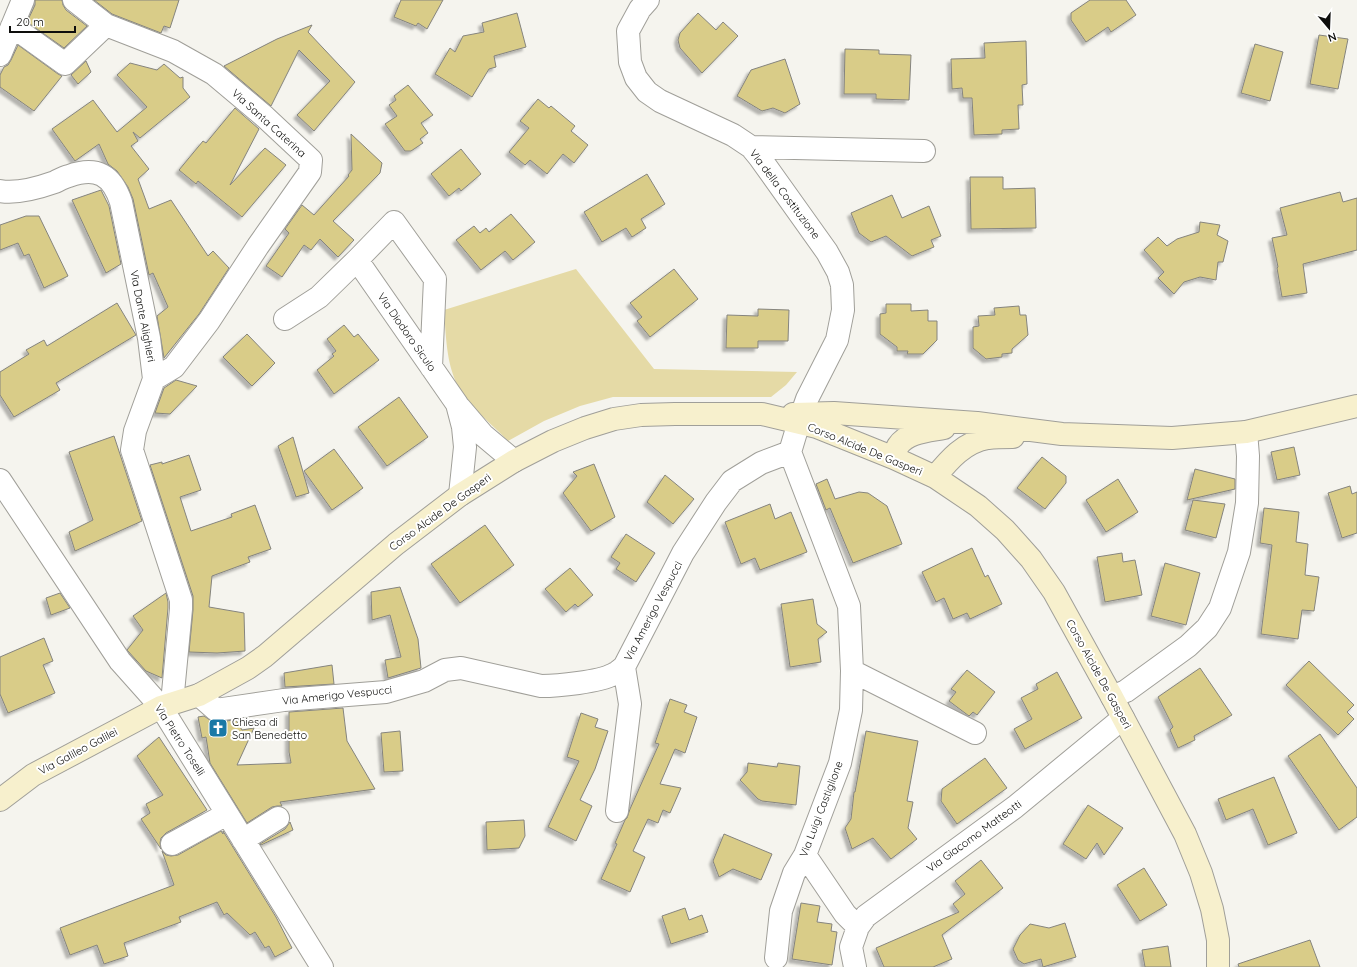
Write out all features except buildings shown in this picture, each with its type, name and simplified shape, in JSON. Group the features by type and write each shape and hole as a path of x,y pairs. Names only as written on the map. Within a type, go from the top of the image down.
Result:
{"main road":[{"path":"936,477 950,458 971,443 987,438 1062,434 1172,438 1246,432 1357,406"},
{"name":"Corso Alcide De Gasperi","path":"166,705 199,695 248,668 265,656 396,544 460,495 514,461 553,441 585,428 614,419 641,415 762,414 801,418 834,413 977,423"},
{"name":"Corso Alcide De Gasperi","path":"801,418 817,427 894,458 936,477 978,506 1005,530 1032,560 1054,592 1185,834 1201,873 1212,909 1218,940 1218,967"},
{"path":"894,458 898,446 905,439 918,433 977,423 1062,434"},
{"name":"Via Galileo Galilei","path":"0,800 33,775 166,705"}],"street":[{"path":"0,55 23,0"},
{"name":"Via Santa Caterina","path":"74,0 106,25 174,51 214,74 265,117 311,160 310,172 258,246 209,321 174,367 154,379"},
{"name":"Via della Costituzione","path":"648,0 640,9 628,31 630,62 636,78 647,92 660,100 733,135 751,147 827,252 838,272 842,285 843,310 837,340 807,399 790,452"},
{"path":"12,26 65,64 106,25"},
{"path":"751,147 924,151"},
{"name":"Via Dante Alighieri","path":"0,191 22,191 84,172 98,173 106,177 112,184 121,202 149,338 154,379 135,431 132,450 181,600 177,660 166,705"},
{"path":"285,319 319,297 394,222 435,278 431,367"},
{"name":"Via Diodoro Siculo","path":"357,260 457,404 464,427 465,447 460,495"},
{"path":"457,404 483,435 514,461"},
{"path":"1112,697 1126,691 1188,646 1208,628 1220,608 1238,552 1247,503 1248,456 1246,432"},
{"name":"Via Amerigo Vespucci","path":"199,695 216,710 284,700 386,692 424,681 445,670 461,668 541,686 555,686 599,679 614,674 624,667 683,553 716,502 732,481 761,463 790,452"},
{"name":"Via Luigi Castiglione","path":"776,958 782,911 794,873 805,855 840,764 851,710 852,671 849,606 790,452"},
{"name":"Via Pietro Toselli","path":"0,480 120,661 166,705 227,814 322,967"},
{"path":"617,811 630,704 624,667"},
{"path":"852,671 974,733"},
{"name":"Via Giacomo Matteotti","path":"855,967 851,947 858,927 866,916 1015,807 1123,718"},
{"path":"172,844 227,814"},
{"path":"243,840 278,818"},
{"path":"805,855 845,914 858,927"}],"shaded area":[{"path":"576,269 654,369 797,372 786,385 771,397 613,397 580,406 544,421 508,441 474,408 458,386 449,358 444,310"}],"place":[{"name":"Chiesa di San Benedetto","path":"218,728"}]}
